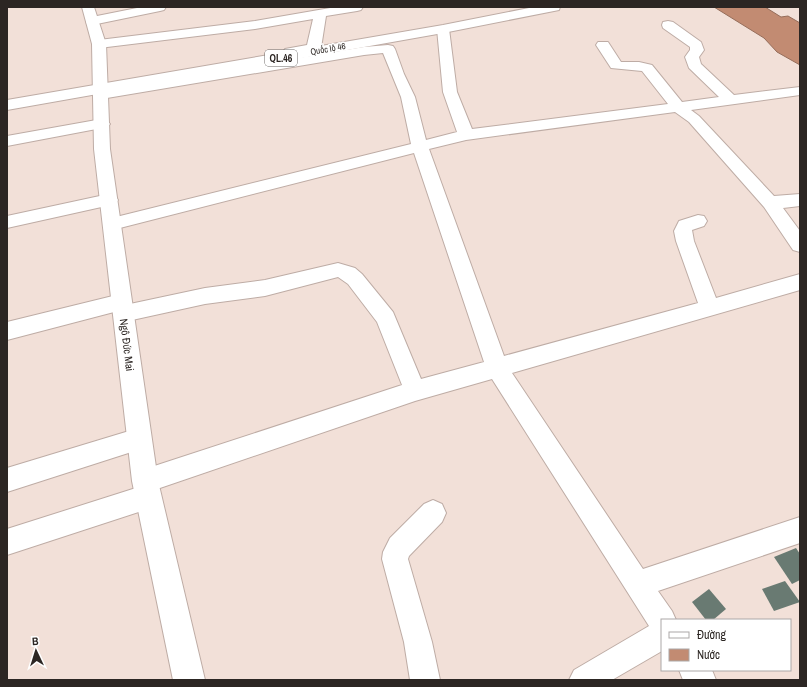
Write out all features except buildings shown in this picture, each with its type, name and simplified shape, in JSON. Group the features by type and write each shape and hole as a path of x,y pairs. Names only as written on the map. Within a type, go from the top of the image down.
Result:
{"main road":[{"name":"Quốc lộ 46","path":"7,105 101,90 443,29 554,7"},
{"name":"Ngô Đức Mai","path":"90,14 99,44 102,149 139,439 147,489 189,680"}],"street":[{"path":"90,14 160,7"},
{"path":"99,44 255,25 356,7"},
{"path":"101,90 314,48 320,14"},
{"path":"668,25 696,45 697,50 692,58 694,66 731,100"},
{"path":"443,29 450,92 466,135"},
{"path":"603,45 618,66 640,65 647,68 679,108 694,119 770,203 800,245"},
{"path":"101,90 364,51 388,49 397,74 408,97 420,147 497,368 661,619"},
{"path":"112,224 466,135 800,91"},
{"path":"7,141 102,124"},
{"path":"7,222 109,200"},
{"path":"770,203 800,200"},
{"path":"698,221 685,226 683,231 685,241 710,307"},
{"path":"7,331 122,308 264,288 343,270 355,279 386,318 415,391"},
{"path":"7,542 415,391 800,282"},
{"path":"7,480 139,439"},
{"path":"425,680 418,642 395,559 396,552 399,547 433,513"},
{"path":"638,584 800,530"},
{"path":"584,680 661,636"},
{"path":"695,671 701,680"}],"water":[{"path":"714,7 765,7 781,17 788,16 800,23 800,65 777,52 764,38"}]}
